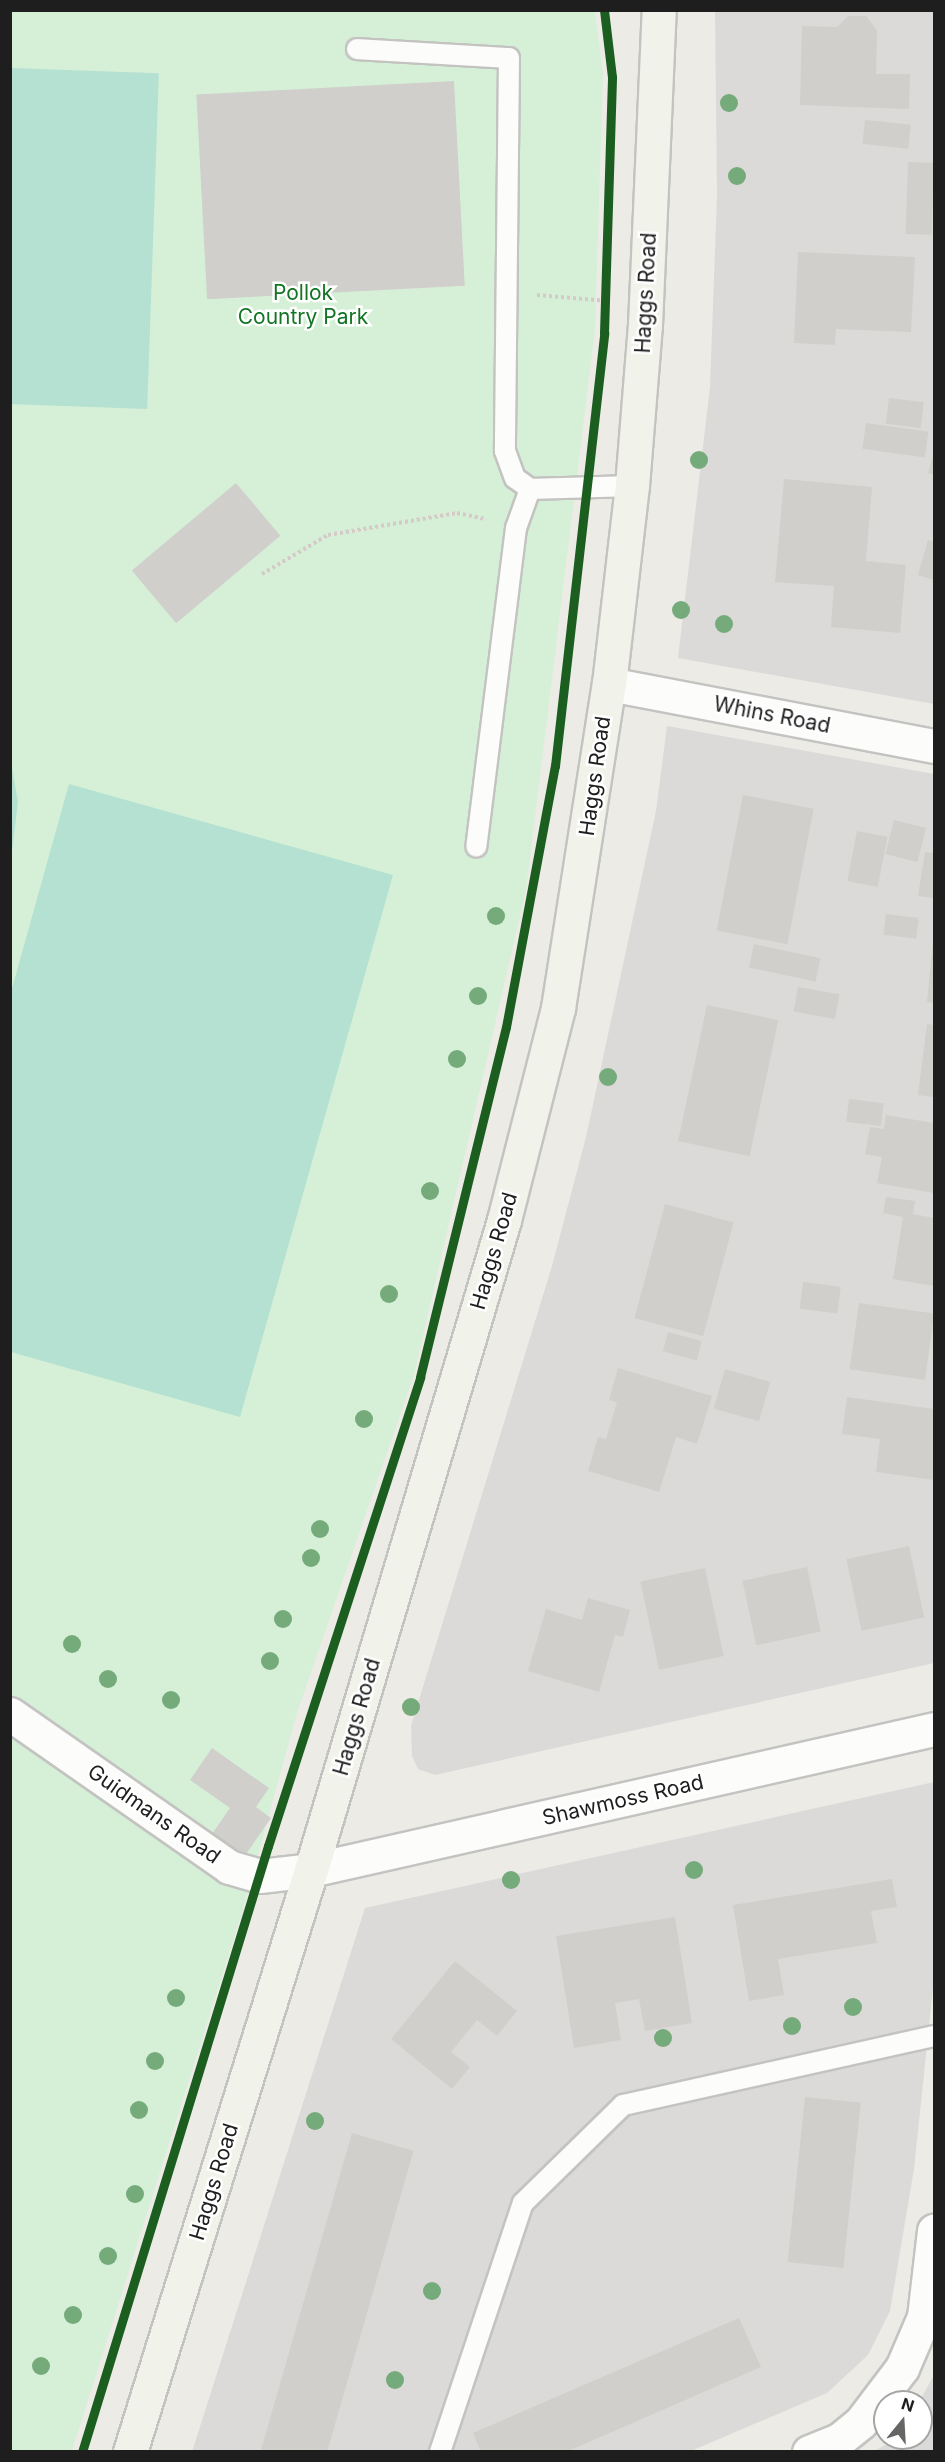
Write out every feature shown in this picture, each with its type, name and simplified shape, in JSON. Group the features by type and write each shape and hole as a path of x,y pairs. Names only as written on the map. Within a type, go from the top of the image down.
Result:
{"main road":[{"name":"Haggs Road","path":"130,2451 311,1870 529,1126 566,965 609,684 632,486 646,303 659,10"}],"street":[{"name":"Whins Road","path":"609,684 934,746"},
{"name":"Guidmans Road","path":"10,1714 230,1867 260,1876 311,1870"},
{"name":"Shawmoss Road","path":"311,1870 934,1729"},
{"path":"809,2451 844,2446 884,2395 912,2349 924,2317 934,2231"}],"lane":[{"path":"357,49 509,58 505,451 515,478 530,489 632,486"},
{"path":"476,847 516,528 530,489"},
{"path":"440,2451 522,2203 623,2106 934,2036"}],"path":[{"path":"606,311 607,289"},
{"path":"507,292 646,303"},
{"path":"262,574 328,536 458,513 516,528"}],"shaded area":[{"path":"715,11 934,11 934,704 678,658 710,387 717,196"},
{"path":"667,726 934,774 934,1663 435,1775 418,1769 412,1756 411,1726 552,1266 586,1137 656,811"},
{"path":"934,1782 934,1978 914,2169 890,2311 868,2355 827,2393 691,2451 192,2452 365,1908"},
{"path":"934,2375 934,2451 874,2451 933,2450 933,2390 926,2390"}],"green space":[{"name":"Pollok Country Park","path":"11,11 595,11 603,74 595,329 526,890 414,1375 297,1713 243,1909 72,2451 11,2452"},
{"path":"11,68 159,73 147,409 10,404"},
{"path":"11,762 18,802 11,859"},
{"path":"69,784 393,875 240,1417 11,1352 11,992"}],"building":[{"path":"848,16 866,16 877,30 876,74 910,74 909,109 800,105 802,26 837,27"},
{"path":"454,81 465,286 207,299 196,95"},
{"path":"865,120 911,125 908,149 862,144"},
{"path":"908,162 934,163 931,235 905,234"},
{"path":"798,252 915,257 911,332 836,329 835,345 794,343"},
{"path":"889,398 924,402 921,428 886,424"},
{"path":"866,423 928,432 925,458 862,449"},
{"path":"934,452 934,475 928,473"},
{"path":"784,479 872,487 866,561 906,565 900,633 831,627 834,586 775,582"},
{"path":"236,483 280,536 176,623 132,570"},
{"path":"928,540 934,542 934,580 918,575"},
{"path":"743,795 814,809 787,944 717,930"},
{"path":"894,820 926,828 918,862 886,854"},
{"path":"857,831 887,837 878,887 847,881"},
{"path":"925,852 934,853 934,898 918,896"},
{"path":"886,914 919,918 916,939 883,935"},
{"path":"934,941 934,1003 927,1002"},
{"path":"754,944 821,958 816,982 749,967"},
{"path":"798,987 839,994 835,1019 794,1012"},
{"path":"707,1005 778,1020 750,1156 678,1141"},
{"path":"927,1024 934,1025 934,1097 918,1095"},
{"path":"849,1099 884,1103 881,1126 846,1122"},
{"path":"886,1115 934,1123 934,1193 877,1183 882,1157 865,1154 870,1127 884,1129"},
{"path":"886,1197 915,1201 913,1214 934,1218 934,1286 893,1279 903,1217 883,1213"},
{"path":"665,1204 734,1222 703,1336 634,1318"},
{"path":"803,1282 841,1287 837,1313 800,1309"},
{"path":"859,1303 934,1314 925,1380 850,1369"},
{"path":"668,1332 702,1341 697,1360 663,1351"},
{"path":"618,1368 712,1396 697,1444 676,1437 659,1492 588,1471 598,1437 606,1439 617,1402 609,1400"},
{"path":"725,1369 770,1382 759,1421 714,1408"},
{"path":"847,1397 934,1409 934,1480 876,1472 880,1439 842,1434"},
{"path":"909,1546 924,1617 862,1631 846,1559"},
{"path":"807,1567 821,1632 756,1645 742,1581"},
{"path":"705,1568 724,1656 659,1670 640,1582"},
{"path":"588,1598 630,1610 623,1637 615,1635 599,1692 528,1671 546,1609 582,1620"},
{"path":"212,1748 269,1788 256,1807 271,1818 244,1857 212,1834 230,1808 190,1780"},
{"path":"892,1879 897,1907 871,1911 877,1943 778,1959 784,1995 749,2001 733,1905"},
{"path":"675,1917 692,2023 645,2031 639,1999 615,2003 621,2040 574,2048 556,1936"},
{"path":"455,1961 517,2011 497,2036 477,2020 451,2052 470,2067 452,2089 391,2039"},
{"path":"805,2097 861,2103 843,2268 788,2262"},
{"path":"352,2133 414,2151 327,2452 261,2452"},
{"path":"739,2318 761,2367 566,2452 481,2452 473,2433"}],"cycle path":[{"path":"82,2452 268,1846 420,1377 506,1027 555,766 604,333 612,77 604,10"}]}
